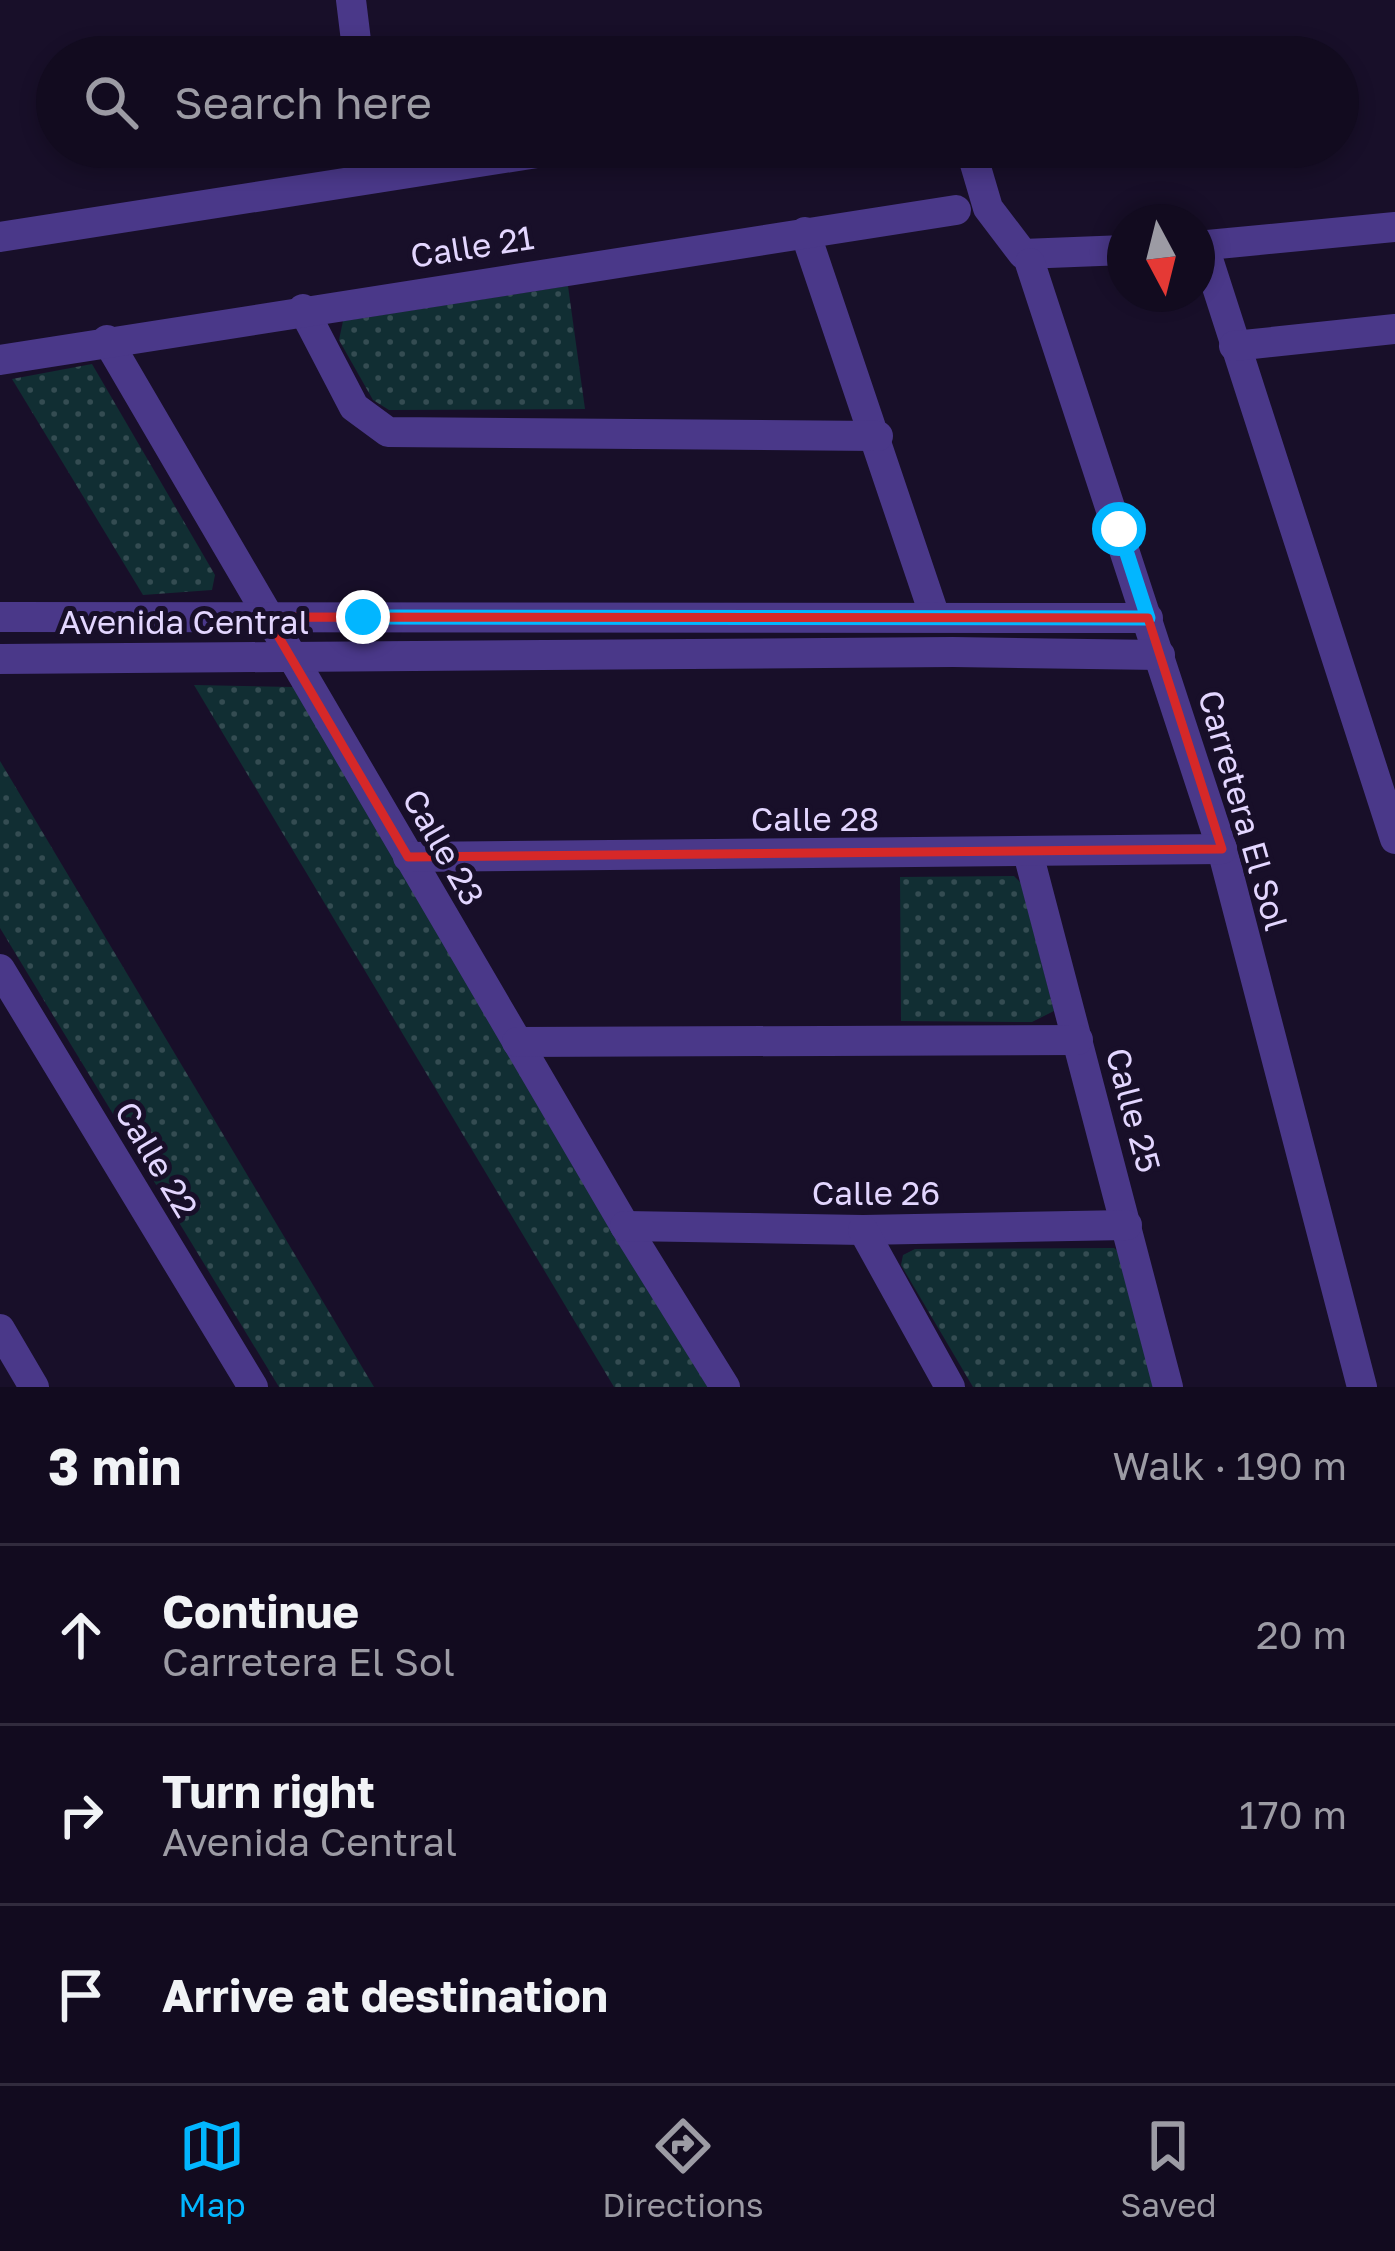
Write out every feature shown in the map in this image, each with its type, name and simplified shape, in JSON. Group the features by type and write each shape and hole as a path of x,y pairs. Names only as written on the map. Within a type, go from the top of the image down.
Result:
{"street":[{"path":"351,0 355,36"},
{"path":"0,237 342,168"},
{"path":"976,168 988,208 1023,254 1107,251"},
{"name":"Calle 21","path":"0,360 956,210"},
{"path":"1215,249 1395,227"},
{"path":"806,232 935,617"},
{"name":"Carretera El Sol","path":"1030,262 1222,850 1362,1387"},
{"path":"1215,290 1395,838"},
{"path":"304,309 354,406 388,432 878,436"},
{"path":"1234,346 1395,329"},
{"name":"Calle 23","path":"107,340 407,857 725,1387"},
{"name":"Avenida Central","path":"0,617 1148,618"},
{"name":"Avenida Central","path":"0,659 1160,656"},
{"name":"Calle 28","path":"407,857 1222,850"},
{"name":"Calle 25","path":"1028,853 1168,1387"},
{"name":"Calle 22","path":"4,983 253,1387"},
{"path":"517,1042 1078,1040"},
{"name":"Calle 26","path":"625,1226 863,1230 1127,1225"},
{"path":"863,1230 950,1387"},
{"path":"0,1329 18,1372"}],"highlighted area":[{"path":"267,617 935,617 1148,618 1222,849 408,857"}],"green space":[{"path":"568,286 585,409 389,410 373,400 339,340 343,321"},
{"path":"92,364 215,575 212,590 143,595 12,379"},
{"path":"194,685 293,687 713,1387 614,1387"},
{"path":"0,761 374,1387 279,1387 0,928"},
{"path":"1014,876 1021,883 1054,1011 1032,1022 901,1021 900,877"},
{"path":"1114,1248 1120,1253 1156,1387 973,1387 901,1265 903,1255 915,1249"}],"route":[{"path":"363,617 1148,618 1119,529"}]}
